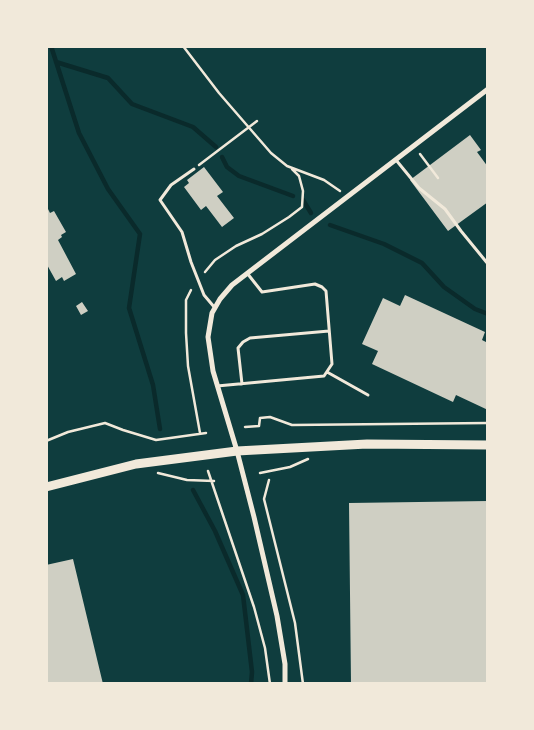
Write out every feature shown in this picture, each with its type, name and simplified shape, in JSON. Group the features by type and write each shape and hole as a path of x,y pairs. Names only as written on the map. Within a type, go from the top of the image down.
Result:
{"street":[{"path":"285,684 285,664 277,616 238,451 212,371 208,337 212,313 220,299 232,285 488,89"},
{"path":"46,487 136,464 238,451 366,444 488,445"}],"lane":[{"path":"396,160 419,188 445,209 460,231 488,264"},
{"path":"194,169 171,185 160,200 182,232 190,262 204,295 215,308"},
{"path":"217,386 324,376 332,364 326,291 315,284 262,292 247,273"},
{"path":"242,384 238,348 243,342 250,338 330,331"},
{"path":"327,372 368,395"}],"path":[{"path":"183,46 219,93 271,153 299,176 303,191 302,207 290,217 262,234 236,246 215,260 205,272"},
{"path":"194,169 257,121"},
{"path":"420,154 438,178"},
{"path":"290,168 324,180 348,196"},
{"path":"191,290 186,300 186,341 188,366 200,433"},
{"path":"245,427 259,426 260,418 270,417 292,425 488,423"},
{"path":"46,441 68,432 106,423 156,440 206,432"},
{"path":"260,473 290,467 311,458"},
{"path":"136,464 166,475 187,480 213,481"},
{"path":"208,471 213,481 254,607 265,648 270,684"},
{"path":"269,480 264,499 295,623 303,684"}],"building":[{"path":"470,135 481,150 477,152 488,167 488,202 448,231 410,180"},
{"path":"204,167 223,192 217,196 234,218 222,227 206,206 201,210 184,187 189,183 187,180"},
{"path":"48,209 50,213 54,211 66,232 58,240 76,274 64,281 62,277 56,281 46,263 46,211"},
{"path":"405,295 485,332 482,340 488,343 488,410 456,395 453,402 372,364 378,351 362,344 383,298 400,306"},
{"path":"82,302 88,311 81,315 76,306"},
{"path":"488,501 488,684 351,684 349,503"},
{"path":"73,559 103,684 46,684 46,565"}],"waterway":[{"path":"51,46 79,133 108,189 140,234 129,308 153,385 160,429"},
{"path":"56,62 108,78 132,104 193,127 216,147"},
{"path":"222,157 227,167 239,176 293,196"},
{"path":"303,200 311,213"},
{"path":"330,225 384,244 422,263 444,287 475,309 488,314"},
{"path":"193,490 215,531 243,595 252,672 251,684"}]}
